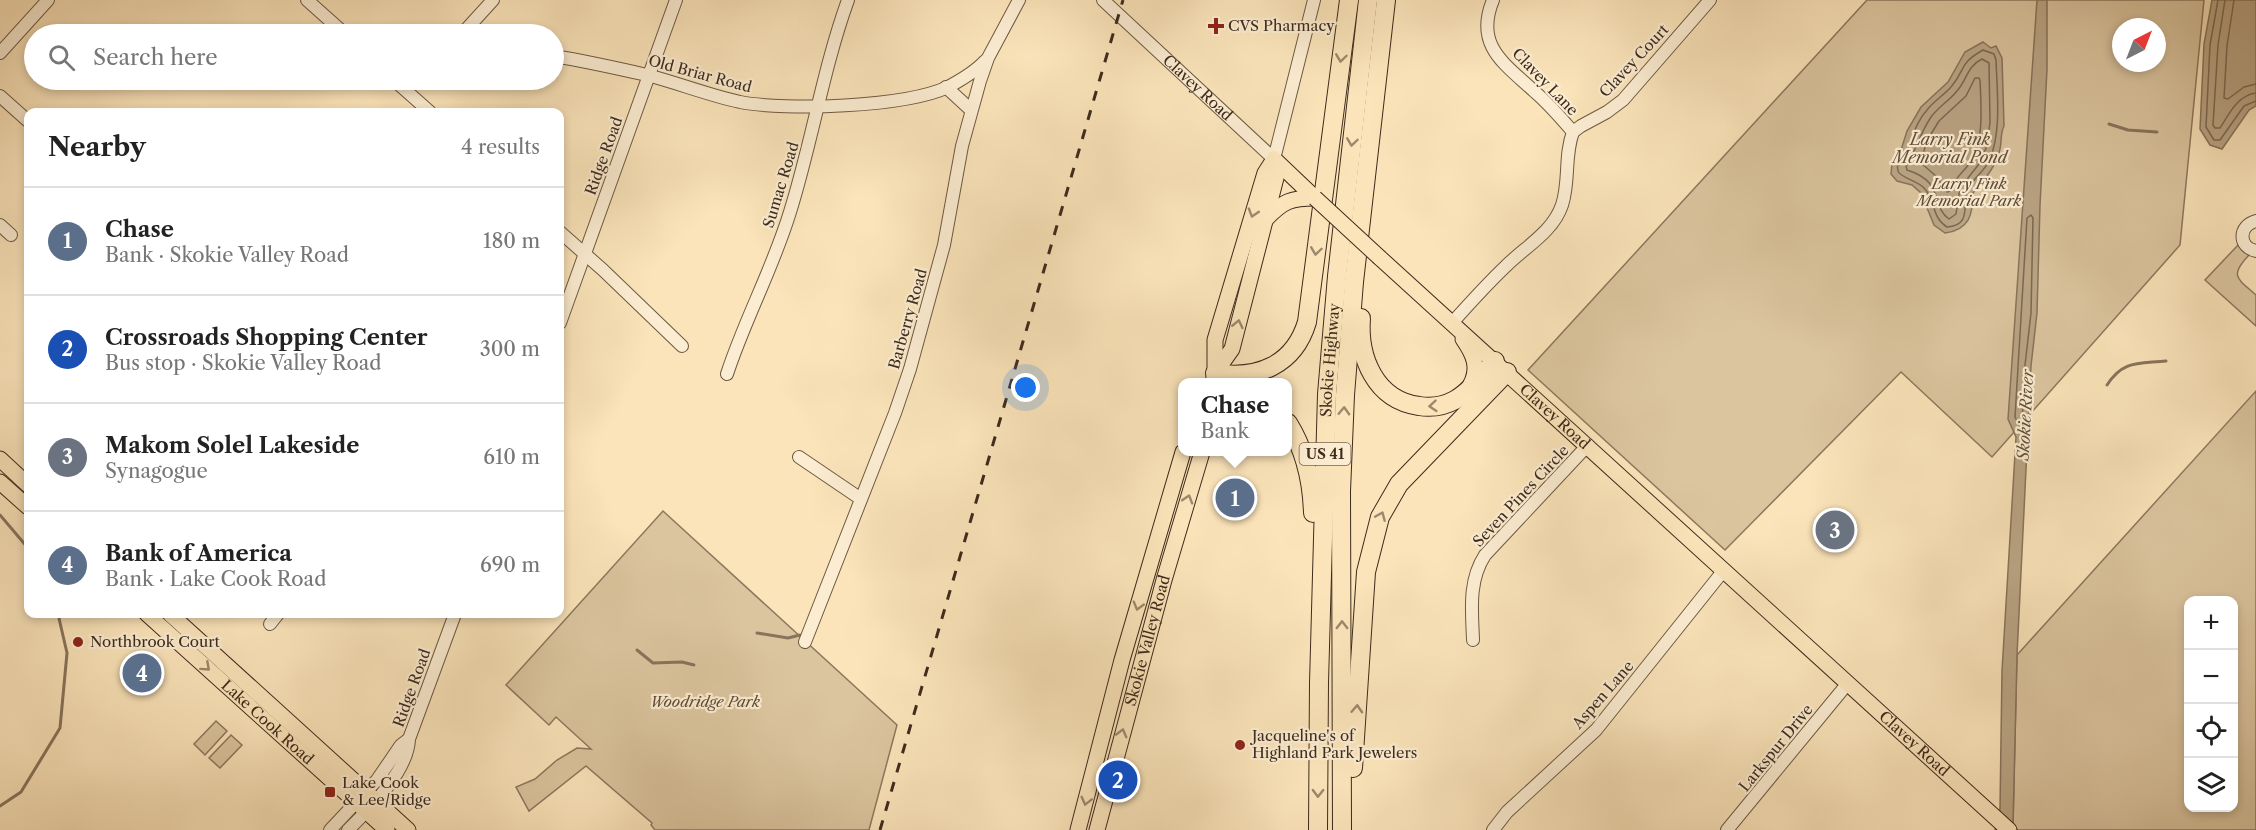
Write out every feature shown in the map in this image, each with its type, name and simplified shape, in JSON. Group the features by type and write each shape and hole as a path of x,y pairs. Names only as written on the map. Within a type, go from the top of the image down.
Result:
{"highway":[{"path":"1214,378 1270,368 1283,361 1302,338 1307,322 1349,0"},
{"name":"Skokie Highway","path":"1318,830 1328,394 1337,276 1368,0"},
{"name":"Skokie Highway","path":"1342,830 1341,491 1345,395 1354,282 1386,0"},
{"path":"1378,74 1378,147 1361,327 1365,362 1373,376 1393,397 1412,405 1431,406 1443,405 1466,393 1501,366"},
{"path":"1348,830 1366,572 1380,517 1399,484 1501,366"},
{"path":"1292,432 1302,450 1311,486 1316,604 1321,650"}],"main road":[{"name":"Clavey Road","path":"1274,159 2009,830"},
{"path":"1214,378 1232,349 1276,178 1274,159"},
{"path":"1214,378 1215,340 1264,173 1274,159"},
{"path":"1264,220 1277,207 1290,199 1316,198"},
{"path":"1453,324 1471,350 1476,366 1476,374 1466,393"},
{"name":"Skokie Valley Road","path":"1078,830 1122,660 1182,456"},
{"name":"Skokie Valley Road","path":"1097,830 1164,580 1201,456"},
{"path":"0,459 24,481"},
{"path":"0,482 24,503"},
{"name":"Lake Cook Road","path":"152,618 366,801 408,830"},
{"name":"Lake Cook Road","path":"174,618 366,801 387,830"},
{"path":"1096,761 1113,766"}],"street":[{"path":"26,24 48,0"},
{"path":"307,0 334,24"},
{"path":"471,24 493,0"},
{"name":"Ridge Road","path":"564,312 676,0"},
{"name":"Sumac Road","path":"727,374 789,216 826,70 848,0"},
{"name":"Barberry Road","path":"805,642 895,413 933,290 971,110 988,58 1019,0"},
{"name":"Clavey Road","path":"1103,0 1274,159"},
{"path":"1274,159 1314,0"},
{"name":"Clavey Lane","path":"1453,324 1507,264 1546,230 1560,210 1567,182 1568,147 1573,132 1547,103 1506,66 1493,49 1486,27 1493,0"},
{"name":"Clavey Court","path":"1573,132 1623,100 1710,0"},
{"path":"0,53 24,26"},
{"name":"Old Briar Road","path":"564,58 649,76 741,102 784,107 875,102 921,95 946,87 977,70 988,58"},
{"path":"946,87 971,110"},
{"path":"405,90 426,108"},
{"path":"0,96 24,117"},
{"path":"2256,221 2248,224 2242,238 2247,247 2256,252"},
{"path":"0,225 11,235"},
{"path":"564,236 681,345"},
{"name":"Seven Pines Circle","path":"1473,640 1473,583 1477,567 1485,555 1588,445"},
{"path":"799,457 861,499"},
{"name":"Aspen Lane","path":"1493,830 1507,812 1596,730 1724,570"},
{"path":"270,624 275,618"},
{"name":"Ridge Road","path":"366,801 399,768 409,748 409,739 454,618"},
{"name":"Larkspur Drive","path":"1727,830 1848,683"},
{"path":"330,830 366,801"},
{"path":"348,830 366,801"}],"green space":[{"name":"Larry Fink Memorial Park","path":"1867,0 2204,0 2180,245 1992,457 1901,372 1725,550 1528,370"},
{"path":"2239,244 2249,255 2237,272 2244,285 2256,295 2256,326 2205,280"},
{"path":"2256,391 2256,830 2018,830 2013,825 2017,655"},
{"name":"Woodridge Park","path":"663,511 897,725 869,830 655,830 652,823 586,766 529,811 516,787 535,779 557,760 577,748 591,749 556,717 549,725 506,685"},
{"path":"216,721 227,731 205,755 194,744"},
{"path":"231,735 242,745 220,768 209,758"}],"water":[{"name":"Skokie River","path":"2037,0 2047,0 2047,69 2037,313 2031,366 2017,655 2013,825 2011,830 1995,830 2000,809 2002,671 2016,437 2008,419"},
{"path":"2212,0 2256,0 2256,106 2249,110 2222,149 2210,145 2200,129 2204,44"},
{"name":"Larry Fink Memorial Pond","path":"1983,42 1991,48 1996,46 2002,58 2004,126 2000,149 1993,167 1973,193 1968,220 1960,229 1945,233 1934,225 1921,193 1912,185 1897,181 1891,174 1892,164 1921,107 1948,82 1965,52"}],"waterway":[{"path":"2109,124 2128,130 2157,132"},
{"path":"2107,385 2125,367 2139,363 2166,361"},
{"path":"0,515 24,543"},
{"path":"0,806 21,792 60,728 67,653 59,618"},
{"path":"757,633 788,638 800,635"},
{"path":"637,650 653,663 682,662 694,665"}],"railway":[{"path":"880,830 1123,0"}],"place":[{"name":"CVS Pharmacy","path":"1216,26"},
{"name":"Chase","path":"1235,498"},
{"name":"Makom Solel Lakeside","path":"1835,530"},
{"name":"Northbrook Court","path":"78,642"},
{"name":"Bank of America","path":"142,673"},
{"name":"Jacqueline's of Highland Park Jewelers","path":"1240,745"},
{"name":"Crossroads Shopping Center","path":"1118,780"},
{"name":"Lake Cook & Lee/Ridge","path":"330,792"}]}
